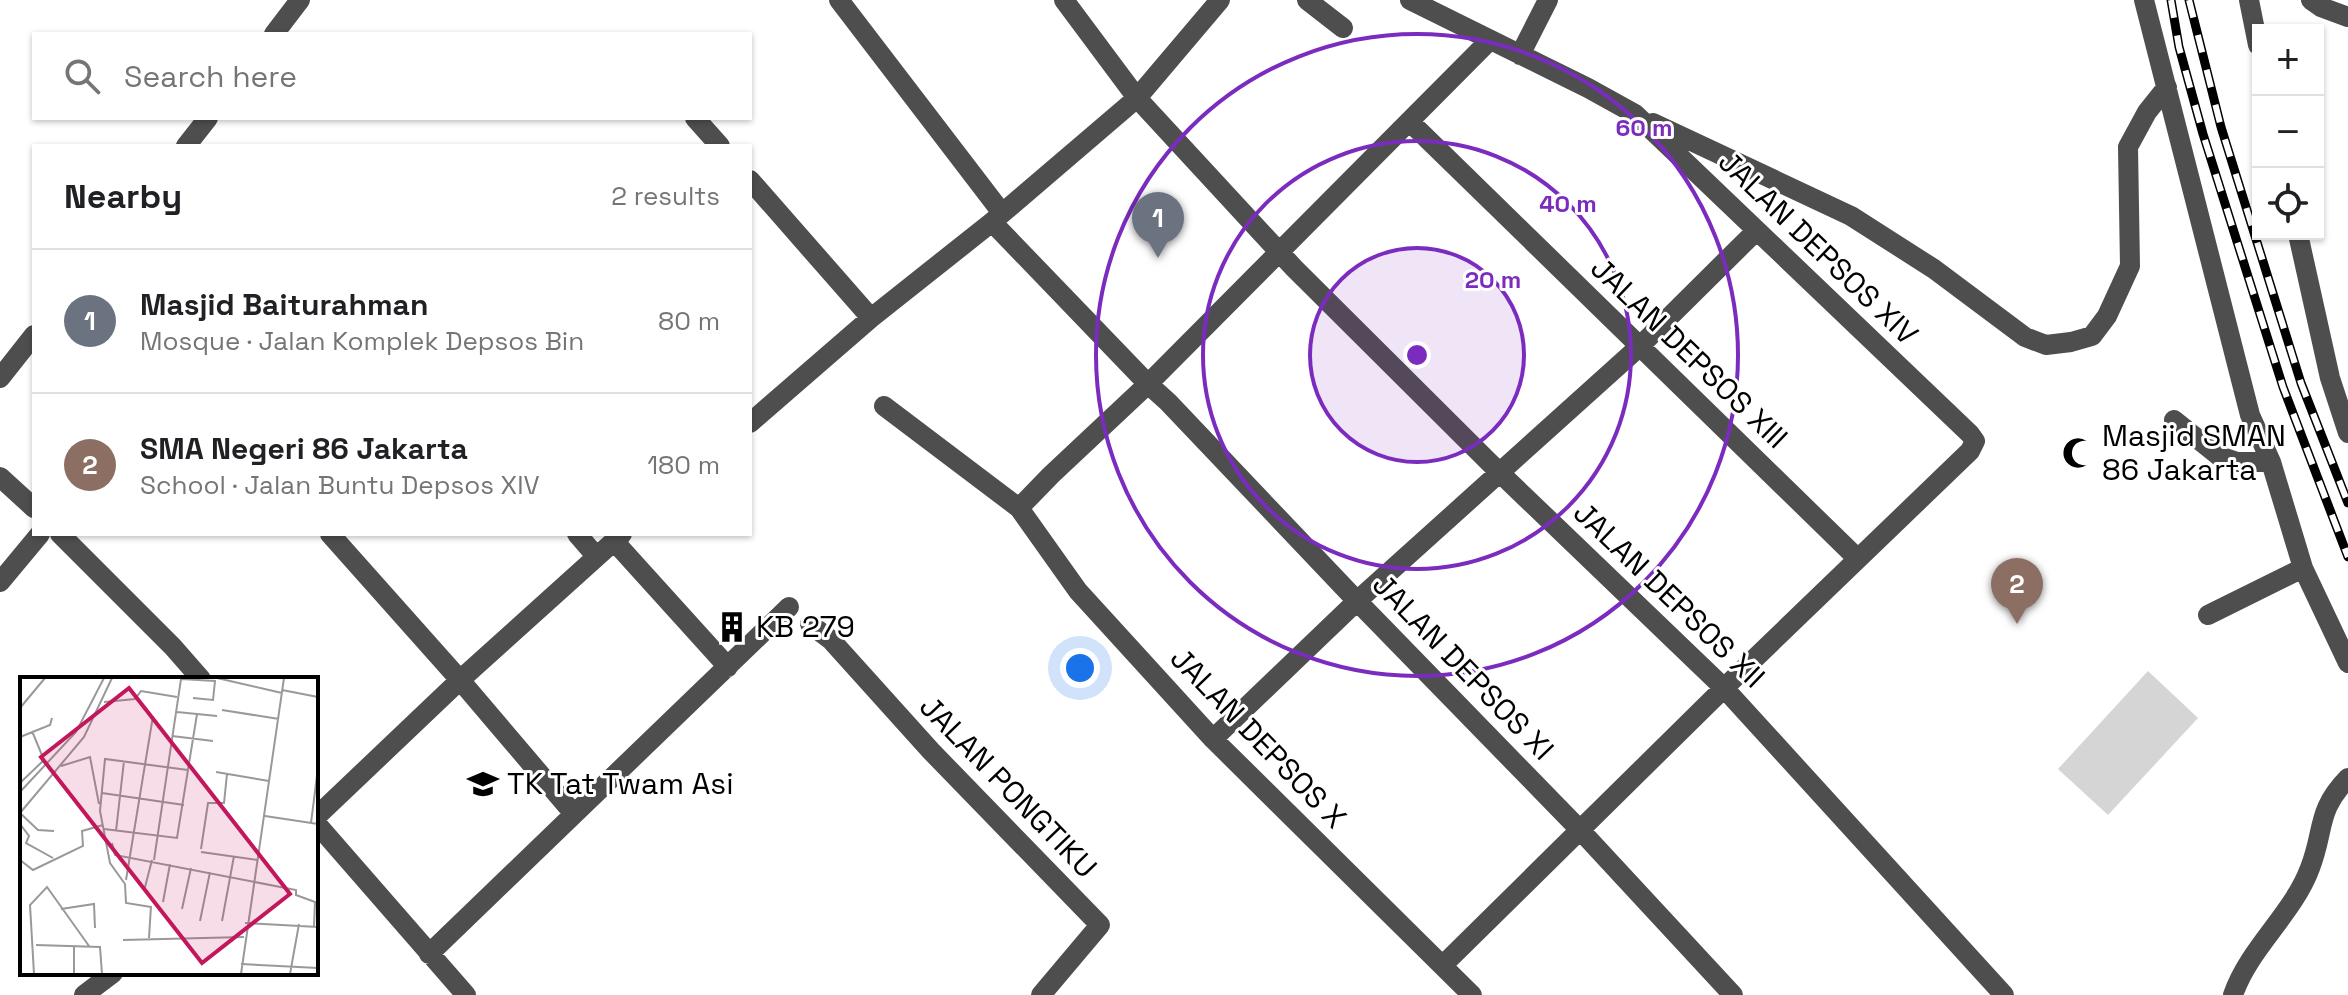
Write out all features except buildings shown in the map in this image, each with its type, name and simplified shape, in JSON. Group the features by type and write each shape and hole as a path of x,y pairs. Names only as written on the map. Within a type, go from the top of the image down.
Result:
{"street":[{"path":"276,32 300,0"},
{"name":"JALAN DEPSOS XI","path":"839,0 997,218 1148,384 1581,831 1733,995"},
{"name":"JALAN DEPSOS XII","path":"1064,0 1137,98 1279,251 1499,472 1724,688 2004,995"},
{"path":"752,421 871,318 997,218 1137,98 1220,0"},
{"path":"1307,0 1343,28"},
{"name":"JALAN DEPSOS XIV","path":"1410,0 1635,114 1974,438 1970,451 1858,559"},
{"path":"1520,55 1548,0"},
{"path":"2144,0 2250,415 2271,462 2303,568 2348,663"},
{"path":"2249,0 2254,24"},
{"path":"2311,0 2348,17"},
{"path":"1019,508 1148,384 1490,40"},
{"path":"1635,114 1851,216 1934,269 2025,337 2046,345 2092,336 2107,316 2130,266 2128,147 2147,112 2167,87"},
{"path":"188,144 206,120"},
{"path":"697,120 718,144"},
{"name":"JALAN DEPSOS XIII","path":"1410,122 1858,559"},
{"path":"752,182 871,318"},
{"path":"1213,739 1357,601 1639,347 1756,231"},
{"path":"2299,240 2330,378 2348,433"},
{"path":"0,378 32,338"},
{"name":"JALAN DEPSOS X","path":"884,406 1019,508 1078,591 1213,739 1472,995"},
{"path":"2174,420 2219,456 2237,462 2271,462"},
{"path":"0,477 32,506"},
{"path":"0,582 38,536"},
{"path":"62,536 199,677"},
{"path":"332,536 574,814"},
{"path":"579,536 596,556"},
{"path":"318,815 460,680 618,537 728,667"},
{"path":"1443,965 1858,559"},
{"path":"2208,615 2303,568"},
{"path":"429,954 789,607"},
{"name":"JALAN PONGTIKU","path":"810,624 831,640 931,751 1100,925 1041,995"},
{"path":"2233,995 2247,964 2309,871 2326,807 2348,778"},
{"path":"318,825 466,995"},
{"path":"84,995 110,975"}],"shaded area":[{"path":"2148,671 2198,718 2108,815 2058,769"}],"railway":[{"path":"2171,0 2179,47 2203,134 2283,387 2348,557"},
{"path":"2189,0 2221,127 2301,383 2348,503"}],"place":[{"name":"Masjid Baiturahman","path":"1158,258"},
{"name":"Masjid SMAN 86 Jakarta","path":"2078,453"},
{"name":"SMA Negeri 86 Jakarta","path":"2017,624"},
{"name":"KB 279","path":"732,627"},
{"name":"TK Tat Twam Asi","path":"483,784"}]}
